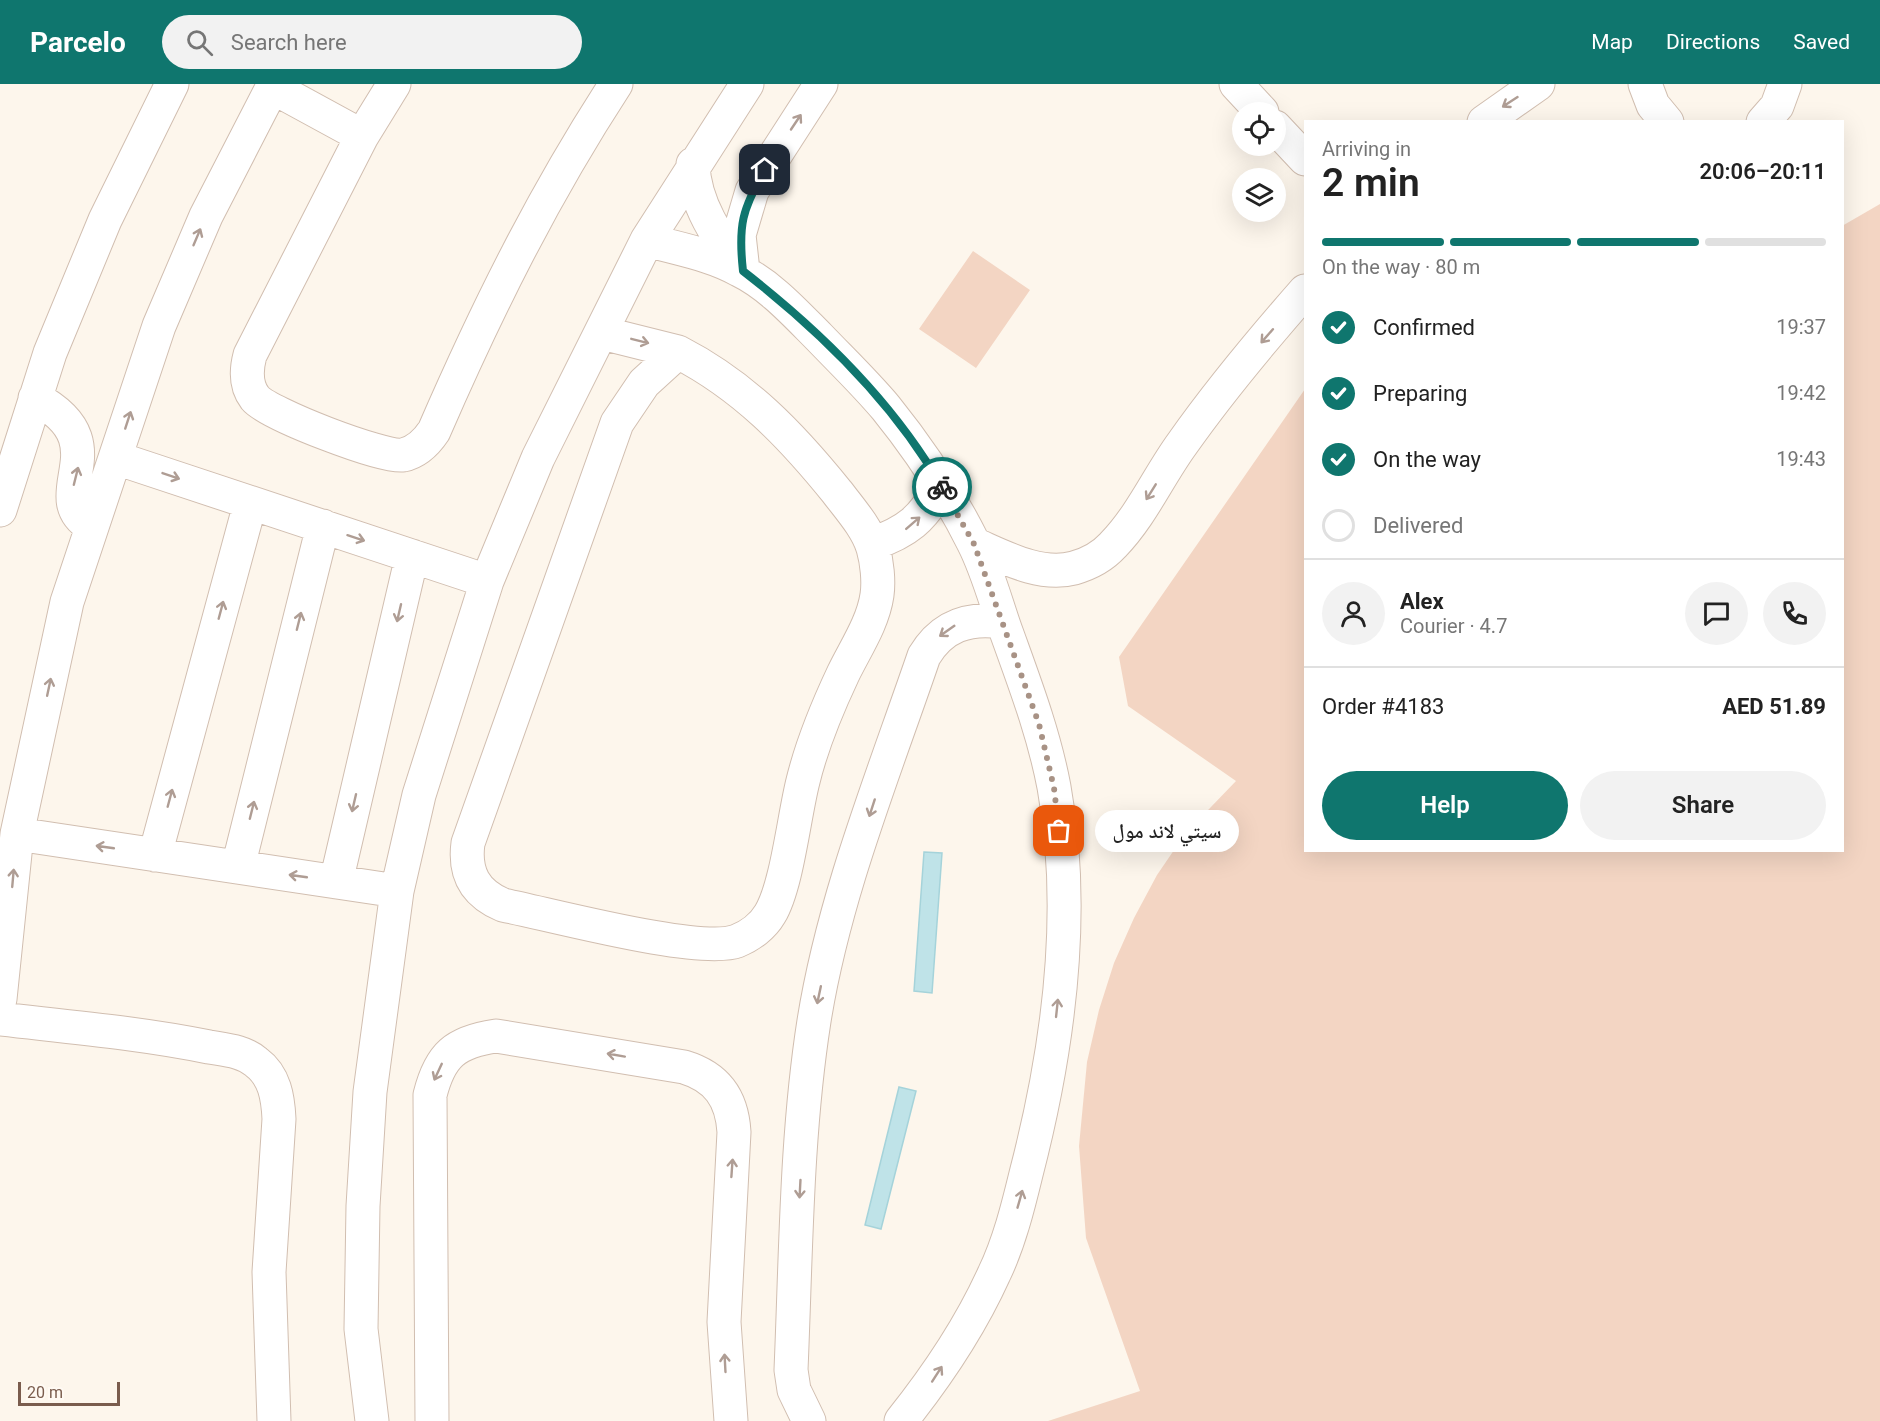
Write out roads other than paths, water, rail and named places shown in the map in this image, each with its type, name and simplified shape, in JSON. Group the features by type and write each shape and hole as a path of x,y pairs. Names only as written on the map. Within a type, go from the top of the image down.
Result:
{"lane":[{"path":"0,510 50,353 105,220 172,84"},
{"path":"394,84 362,136 250,355 246,368 247,383 263,407 378,453 391,456 404,455 427,442 434,431 481,322 529,230 580,140 616,84"},
{"path":"372,1421 361,1329 363,1206 369,1092 397,891 419,795 487,581 538,458 647,240 693,164 747,84"},
{"path":"743,271 739,235 752,191 821,84"},
{"path":"1236,84 1253,102"},
{"path":"1487,120 1538,84"},
{"path":"1645,84 1653,105 1665,120"},
{"path":"1765,120 1777,105 1785,84"},
{"path":"0,999 17,834 67,602 159,326 206,216 273,86 362,136"},
{"path":"1286,139 1304,158"},
{"path":"693,164 693,185 705,213 743,271"},
{"path":"647,240 682,248 743,271 785,303 857,375 922,452 974,544 1039,724 1054,788 1061,852 1063,917 1060,981 1052,1056 1035,1139 1019,1201 995,1273 938,1372 901,1421"},
{"path":"974,544 1011,561 1052,569 1072,568 1093,561 1111,548 1136,518 1181,445 1231,378 1304,292"},
{"path":"602,333 678,352 730,382 776,422 802,449 855,516 872,544 877,595 870,619 827,708 814,743 797,806 778,896 770,915 755,931 736,941 716,945 611,929 503,905 489,899 477,888 469,874 466,859 468,843 617,423 644,383 678,352"},
{"path":"35,398 53,407 65,419 75,435 80,451 71,492 72,504 76,515 91,526"},
{"path":"116,458 487,581"},
{"path":"872,544 898,535 916,522 931,506 942,486"},
{"path":"155,855 250,504"},
{"path":"238,867 323,526"},
{"path":"336,882 412,556"},
{"path":"809,1421 794,1390 790,1370 802,1140 814,1021 837,919 924,657 932,643 956,625 972,620 1002,622"},
{"path":"17,834 397,891"},
{"path":"0,1019 186,1041 238,1052 257,1062 270,1078 278,1098 279,1119 269,1272 274,1421"},
{"path":"432,1421 430,1095 436,1071 451,1052 472,1040 496,1036 684,1067 700,1072 716,1083 726,1097 733,1114 734,1132 724,1322 731,1421"}],"water":[{"path":"924,852 942,853 932,993 914,991"},
{"path":"899,1087 916,1091 881,1229 865,1225"}],"place":[{"name":"سيتي لاند مول","path":"1059,831"}]}
